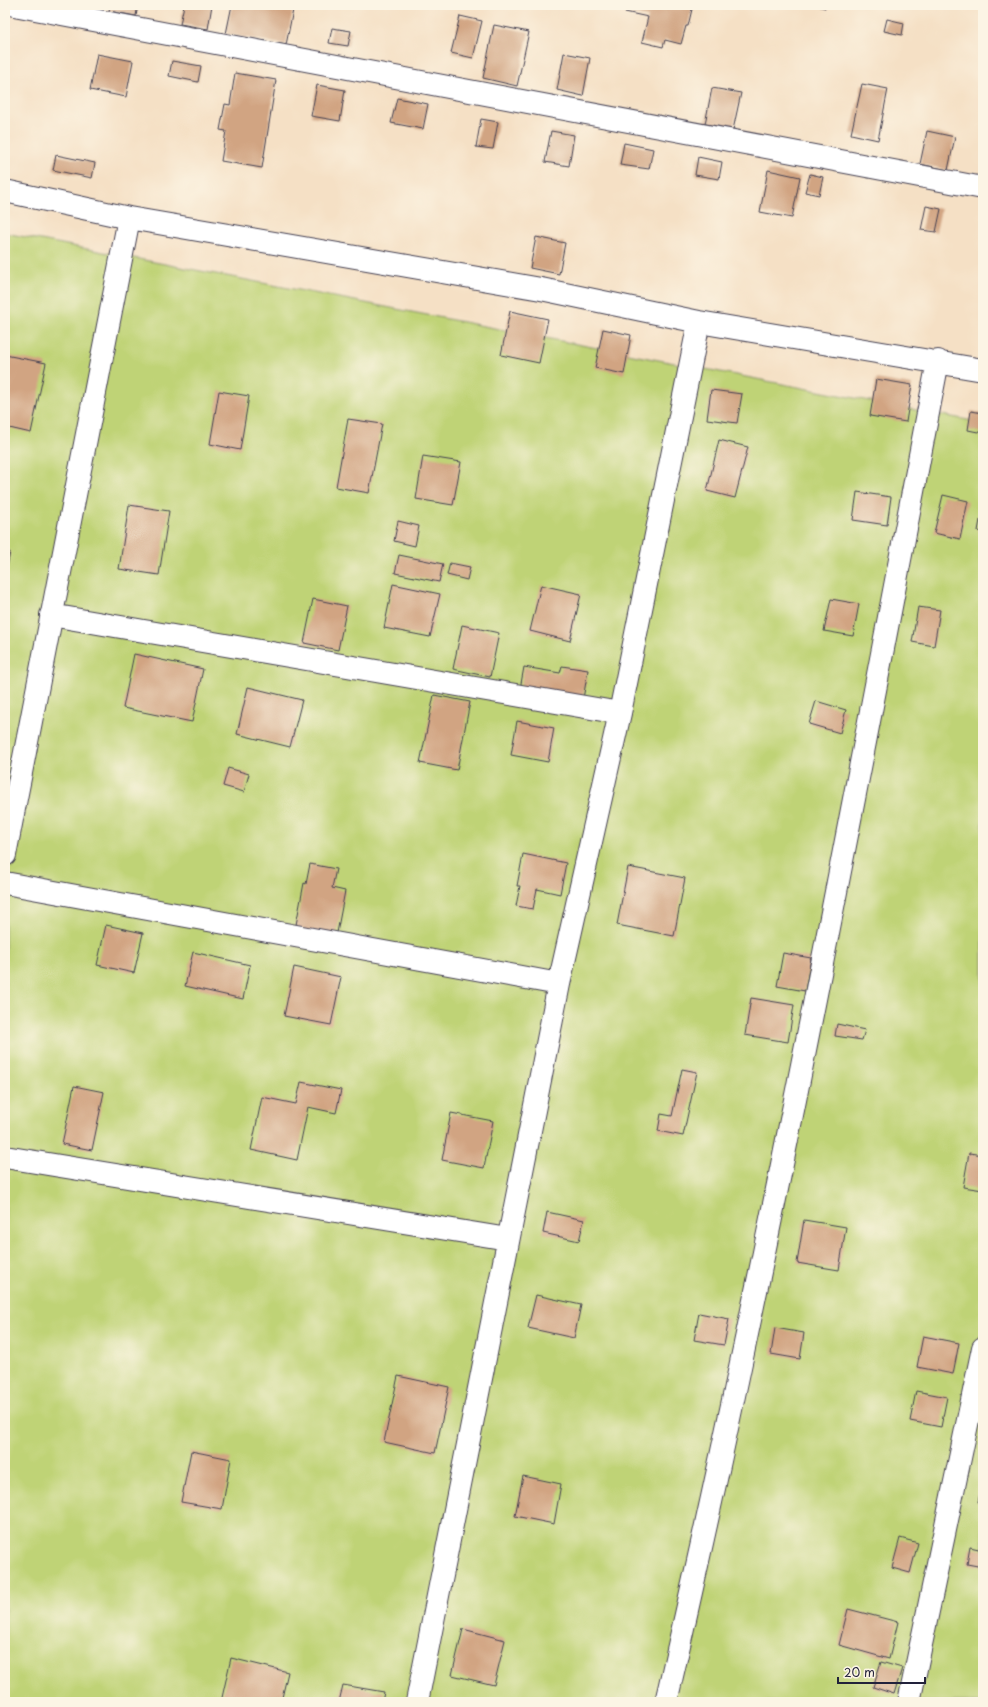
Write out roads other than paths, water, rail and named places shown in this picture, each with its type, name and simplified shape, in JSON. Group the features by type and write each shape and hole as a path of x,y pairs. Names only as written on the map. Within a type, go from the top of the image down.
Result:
{"street":[{"path":"14,5 983,188"},
{"path":"5,191 129,218 541,289 698,322 938,361 983,370"},
{"path":"5,855 129,218"},
{"path":"417,1702 559,984 620,713 698,322"},
{"path":"666,1702 703,1540 790,1129 938,361"},
{"path":"51,615 620,713"},
{"path":"5,883 559,984"},
{"path":"5,1157 508,1239"},
{"path":"909,1702 983,1348"}]}
